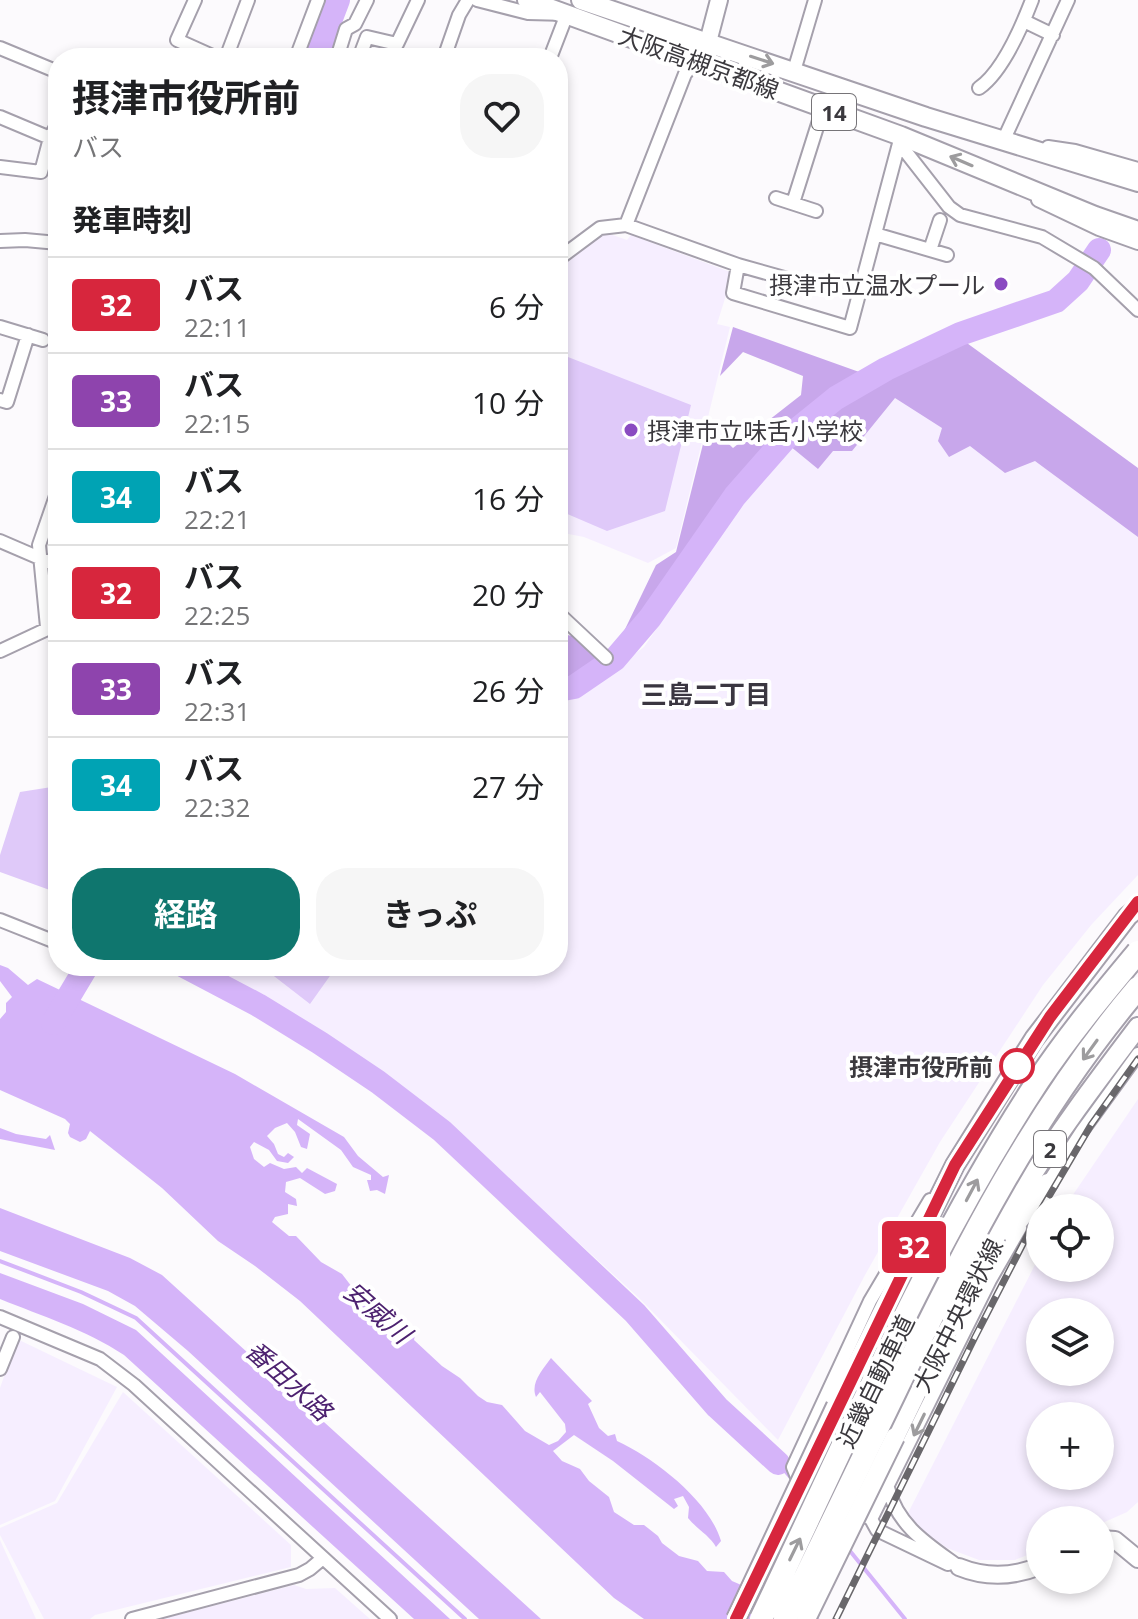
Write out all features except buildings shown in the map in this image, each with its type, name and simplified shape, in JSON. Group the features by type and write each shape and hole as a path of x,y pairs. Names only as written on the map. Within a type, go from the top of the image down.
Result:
{"highway":[{"name":"近畿自動車道","path":"761,1619 914,1299 984,1167 1039,1079 1138,952"},
{"name":"近畿自動車道","path":"785,1619 934,1311 1004,1180 1059,1093 1138,988"}],"main road":[{"name":"大阪高槻京都線","path":"527,0 823,108 1138,231"},
{"name":"大阪高槻京都線","path":"581,0 926,117 1138,182"},
{"path":"736,1619 836,1406 955,1165 1050,1017 1135,909"},
{"name":"大阪中央環状線","path":"806,1619 974,1278 1022,1192 1085,1095 1138,1027"},
{"path":"974,1278 1048,1183"}],"street":[{"path":"195,0 177,40 195,48"},
{"path":"230,48 248,0"},
{"path":"300,48 318,0"},
{"path":"340,48 346,29 355,24 367,0"},
{"path":"363,48 367,37 397,44 418,0"},
{"path":"447,48 468,0"},
{"path":"477,0 528,13 567,14 554,48"},
{"path":"626,225 685,74 708,42 719,0"},
{"path":"794,71 815,0"},
{"path":"979,88 990,81 1024,21 1032,0"},
{"path":"1068,0 1004,139 1075,151 1138,169"},
{"path":"1024,21 1053,35"},
{"path":"0,48 48,68"},
{"path":"793,203 823,108"},
{"path":"0,117 48,137"},
{"path":"738,265 733,293 850,328 900,139"},
{"path":"900,139 941,197 960,215 1042,237 1090,266 1138,310"},
{"path":"0,167 41,172 48,146"},
{"path":"991,174 1058,211 1138,243"},
{"path":"776,198 816,211"},
{"path":"930,250 940,220"},
{"path":"568,252 600,228 626,225 738,265 809,285"},
{"path":"875,234 947,255"},
{"path":"0,241 48,242"},
{"path":"0,327 43,340"},
{"path":"0,400 7,402 28,335"},
{"path":"48,519 39,545 48,601"},
{"path":"0,541 48,561"},
{"path":"568,622 606,658"},
{"path":"0,651 48,628"},
{"path":"0,920 48,939"},
{"path":"871,1519 1001,1260 1048,1183 1138,1054"},
{"path":"955,1165 918,1217 870,1301 793,1467 799,1482 871,1519 877,1530 938,1561 975,1574 1009,1574 1026,1570"},
{"path":"0,1317 100,1359 134,1385 390,1619"},
{"path":"0,1369 13,1337"},
{"path":"888,1488 892,1504 906,1525 959,1567"},
{"path":"1114,1540 1138,1559"},
{"path":"132,1619 299,1575 323,1558"}],"shaded area":[{"name":"摂津市立味舌小学校","path":"604,232 627,240 631,235 733,273 717,324 730,327 676,548 648,563 584,537 568,534 568,255"},
{"path":"733,327 862,373 780,439 732,494 646,617 614,652 656,565 676,552 708,424 733,448 801,395 803,376 743,352 720,376"},
{"path":"960,338 1138,468 1138,537 1035,461 1005,473 970,446 949,457 938,441 942,428 895,398 852,451 833,451 818,469 790,446 838,405 889,374"},
{"path":"568,357 691,405 665,511 607,531 568,514"},
{"path":"881,383 1138,479 1138,875 1092,924 1043,985 940,1142 778,1440 639,1298 474,1147 338,1042 221,976 568,976 568,699 576,698 644,647 750,494 787,453"},
{"path":"568,635 572,636 600,662 568,682"},
{"path":"48,788 48,889 0,872 0,855 20,792"},
{"path":"274,976 330,976 310,1004"},
{"path":"1138,1099 1138,1502 1114,1518 1114,1506 1026,1506 1026,1556 1015,1560 979,1560 947,1548 921,1530 907,1515 1026,1282 1114,1282 1114,1194 1074,1194"},
{"path":"17,1339 117,1387 55,1501 0,1525 0,1388"},
{"path":"123,1392 291,1545 291,1567 95,1615 90,1619 44,1619 0,1535 0,1528 57,1503"},
{"path":"0,1540 36,1619 0,1619"},
{"path":"294,1585 306,1589 335,1588 370,1619 162,1619"}],"water":[{"name":"安威川","path":"0,965 28,985 37,979 235,1074 344,1137 358,1156 383,1177 389,1175 385,1194 370,1191 367,1180 371,1180 371,1175 353,1167 341,1150 298,1119 297,1125 310,1134 307,1149 301,1147 287,1123 267,1136 278,1154 284,1157 288,1153 294,1157 288,1163 277,1161 269,1150 254,1142 250,1147 254,1159 264,1167 270,1163 284,1169 296,1167 302,1173 307,1168 337,1184 335,1191 325,1194 300,1178 286,1182 285,1192 296,1199 297,1206 288,1204 288,1214 275,1217 272,1222 289,1236 296,1236 321,1262 342,1274 352,1287 381,1304 383,1314 404,1333 411,1331 415,1335 414,1340 478,1396 487,1402 502,1405 525,1431 549,1445 566,1432 565,1424 540,1392 536,1397 538,1376 551,1358 592,1401 588,1404 599,1428 608,1436 615,1434 617,1441 647,1458 678,1482 705,1510 721,1541 716,1547 688,1518 689,1507 683,1496 674,1499 678,1506 674,1509 574,1435 553,1451 562,1461 580,1469 609,1497 614,1512 634,1525 644,1525 679,1556 698,1561 707,1571 724,1572 732,1581 820,1619 644,1619 614,1598 300,1301 218,1241 162,1188 90,1131 86,1139 80,1142 70,1137 70,1124 65,1119 0,1090 0,1019 12,997 0,981"},
{"path":"0,1128 46,1139 50,1135 55,1150 0,1139"},
{"path":"0,1208 130,1258 162,1275 541,1619 479,1619 135,1306 108,1291 0,1251"},
{"path":"0,1273 83,1304 136,1330 450,1619 414,1619 124,1355 79,1331 0,1299"}],"waterway":[{"path":"320,48 338,0"},
{"path":"568,688 615,659 650,618 735,496 784,440 836,398 886,369 960,334 1056,301 1078,281 1099,250"},
{"path":"53,1023 81,976"},
{"path":"203,976 320,1043 442,1131 635,1313 717,1407 778,1463"},
{"path":"0,1261 81,1292 136,1318 465,1619"},
{"path":"778,1463 793,1480"},
{"path":"846,1546 905,1619"}],"railway":[{"path":"1050,1194 1091,1125 1138,1059"},
{"path":"836,1619 1026,1238"}],"bus line":[{"name":"32","path":"736,1619 836,1406 955,1165 1034,1039 1138,902"}],"place":[{"name":"摂津市立温水プール","path":"1001,284"},
{"name":"摂津市立味舌小学校","path":"631,430"},
{"name":"摂津市役所前","path":"1017,1066"}],"district":[{"name":"三島二丁目","path":"706,694"}],"water label":[{"name":"番田水路","path":"289,1380"}]}
